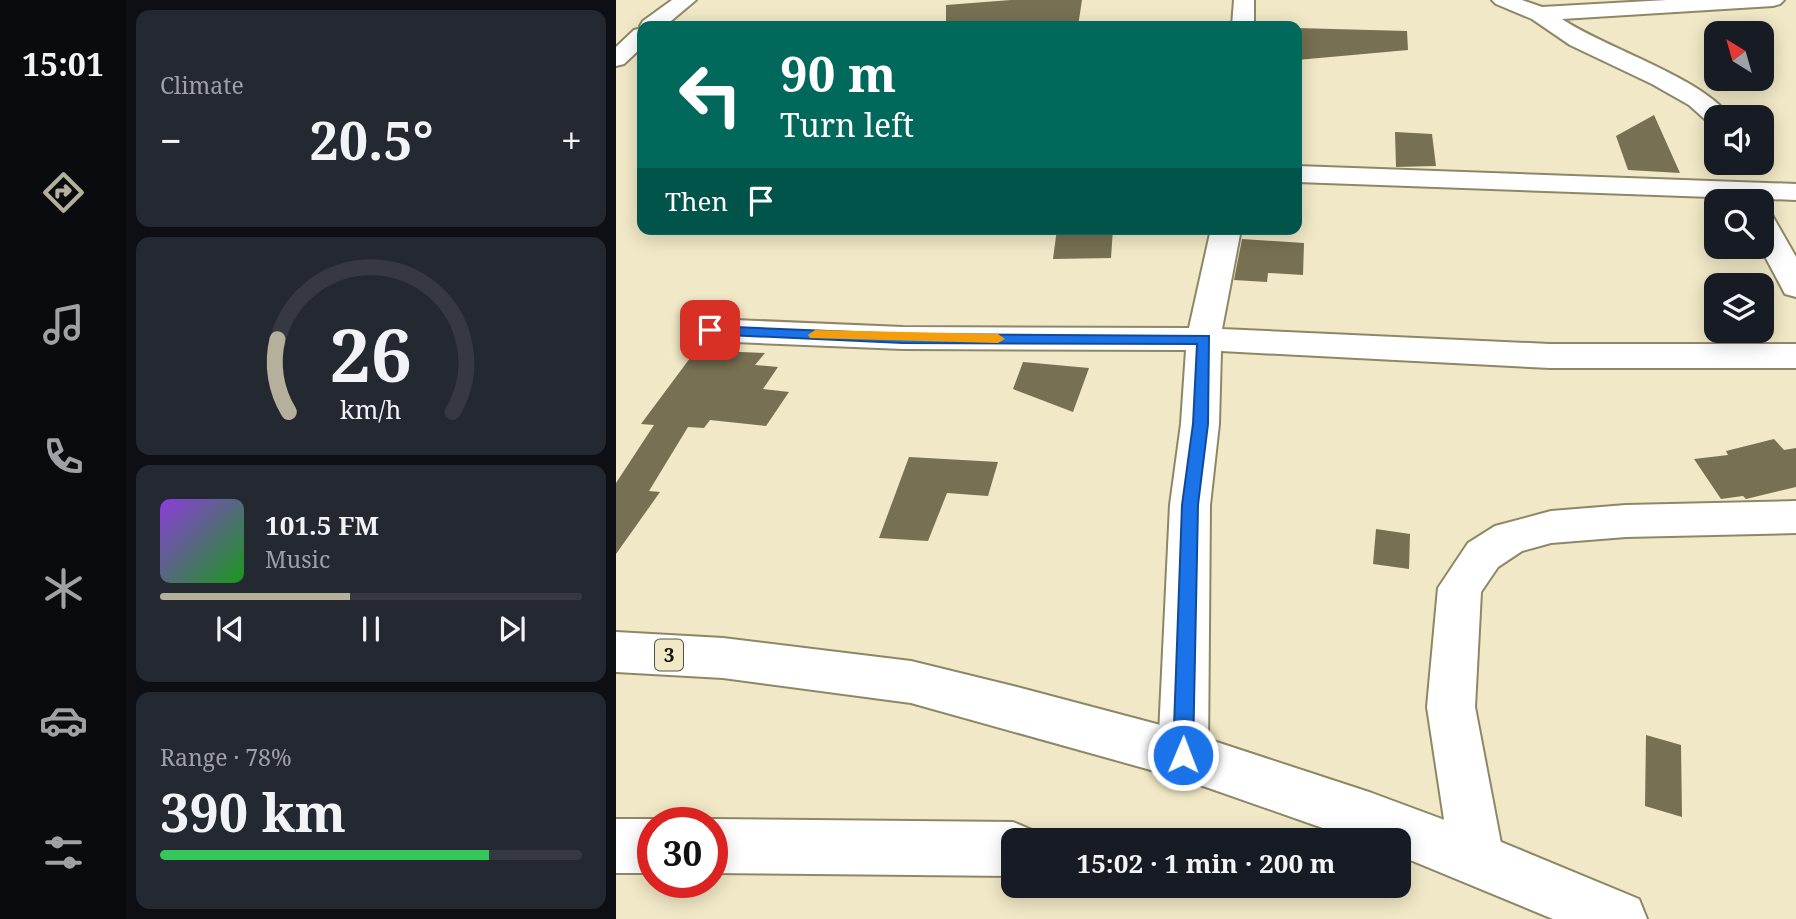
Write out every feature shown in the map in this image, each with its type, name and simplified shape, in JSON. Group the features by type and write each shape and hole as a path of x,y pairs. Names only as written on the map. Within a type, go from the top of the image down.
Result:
{"main road":[{"path":"658,21 686,0"},
{"path":"1243,21 1244,0"},
{"path":"1503,0 1540,14 1578,40 1704,105"},
{"path":"1540,14 1773,0"},
{"path":"616,59 637,39"},
{"path":"616,65 637,65"},
{"path":"1302,174 1745,184 1796,192"},
{"path":"1225,235 1209,302 1204,339 1200,424 1190,505 1183,755 1372,819 1478,859 1619,919"},
{"path":"1774,244 1796,287"},
{"path":"710,330 903,338 1204,339 1550,356 1796,356"},
{"path":"1478,859 1451,707 1460,588 1483,555 1510,538 1551,527 1626,521 1796,517"},
{"name":"3","path":"616,652 723,658 911,682 1183,755"},
{"path":"616,846 637,846"},
{"path":"728,846 1001,849"}],"building":[{"path":"1011,0 1082,0 1079,21 946,21 946,5"},
{"path":"1302,28 1407,31 1408,50 1302,60"},
{"path":"1654,115 1680,173 1628,170 1616,136"},
{"path":"1395,132 1432,134 1436,166 1396,167"},
{"path":"1056,235 1113,235 1111,258 1053,259"},
{"path":"1242,239 1304,243 1303,275 1268,273 1267,282 1234,280"},
{"path":"696,350 765,353 755,365 778,367 763,389 789,392 766,426 710,420 704,428 688,427 649,491 660,492 616,554 616,483 654,425 641,424"},
{"path":"1023,362 1089,368 1073,412 1013,389"},
{"path":"1774,439 1784,450 1796,448 1796,487 1746,499 1743,496 1721,499 1694,459 1728,455 1726,451"},
{"path":"909,457 998,462 988,496 947,493 928,541 879,538"},
{"path":"1376,529 1410,534 1409,569 1373,564"},
{"path":"1646,735 1681,745 1682,817 1645,806"}],"slow traffic":[{"path":"815,335 998,339"}],"route":[{"path":"710,330 903,338 1204,339 1200,424 1190,505 1183,755"}]}
